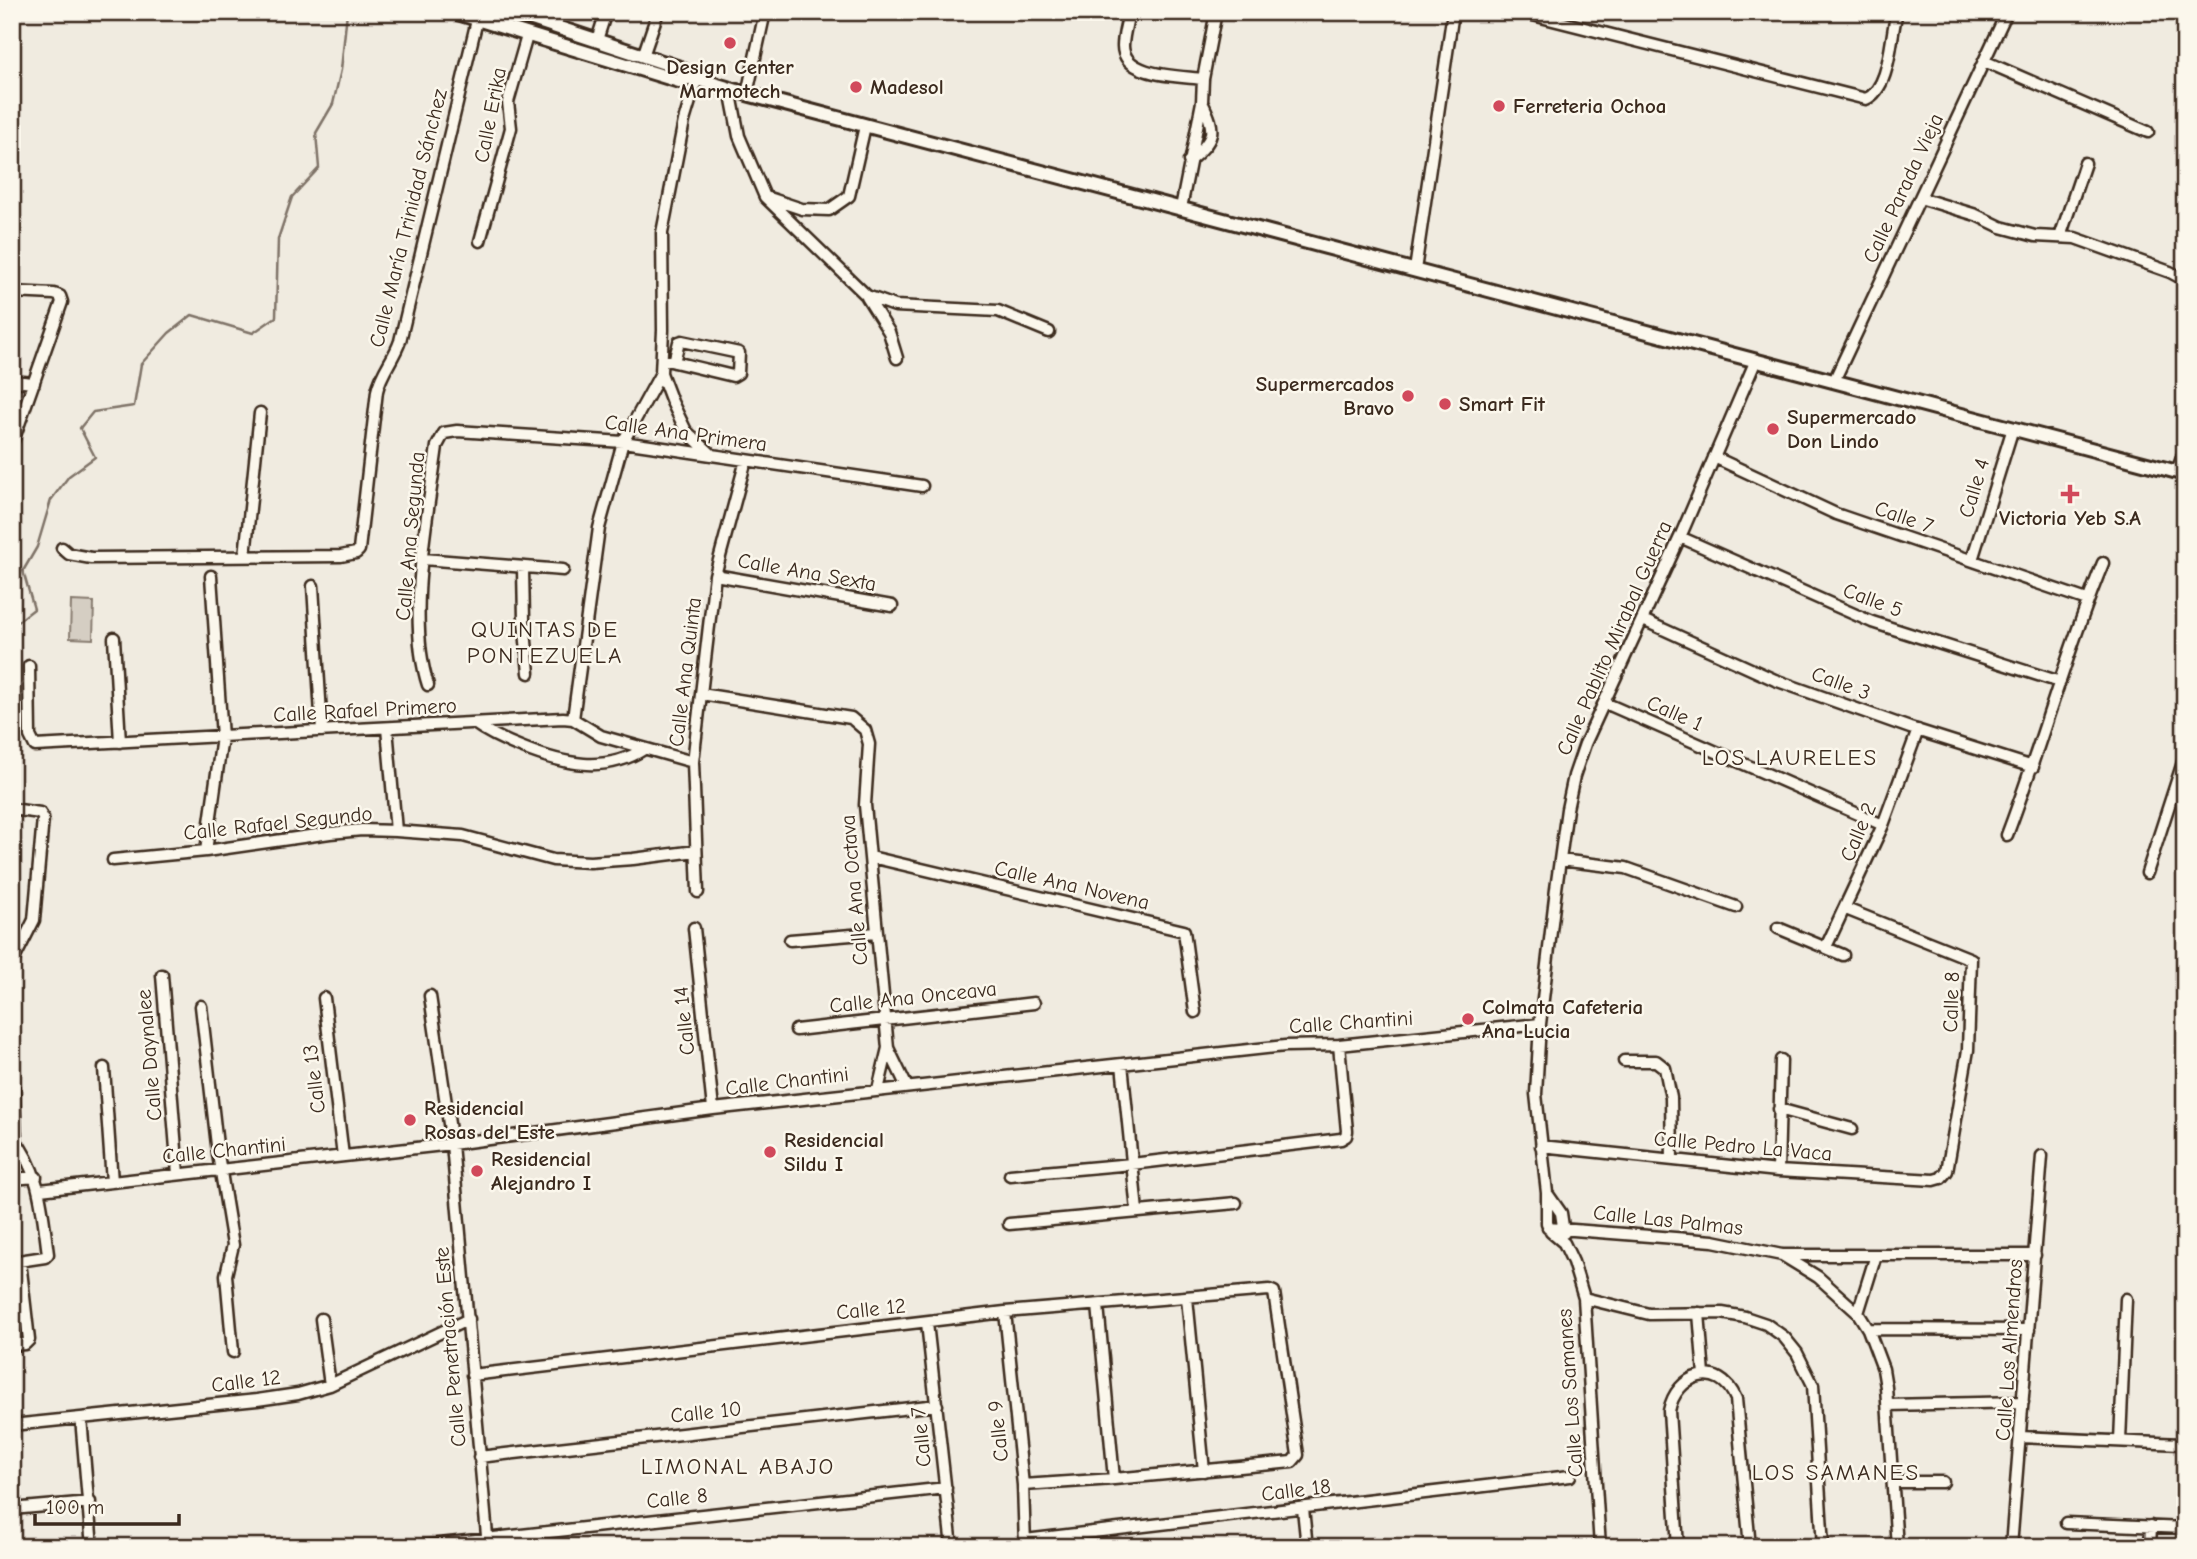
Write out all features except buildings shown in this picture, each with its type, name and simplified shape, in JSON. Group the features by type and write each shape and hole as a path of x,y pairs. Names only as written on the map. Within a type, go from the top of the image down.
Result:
{"main road":[{"path":"454,12 478,16 527,36 679,82 694,78"},
{"path":"511,12 680,68 694,78 747,94 2181,473"}],"street":[{"path":"597,40 606,12"},
{"path":"643,56 658,12"},
{"path":"747,94 765,12"},
{"path":"1129,12 1123,46 1126,59 1137,68 1203,79"},
{"path":"1181,208 1216,12"},
{"path":"1415,270 1453,12"},
{"path":"1521,12 1866,99 1879,90 1887,67 1897,12"},
{"path":"1992,12 2005,16"},
{"name":"Calle María Trinidad Sánchez","path":"62,548 69,554 91,558 341,556 359,550 379,379 396,353 400,341 478,16"},
{"name":"Calle Parada Vieja","path":"1834,381 2005,16"},
{"name":"Calle Erika","path":"480,241 511,128 508,102 527,36"},
{"path":"1984,61 2148,132"},
{"path":"694,78 662,233 661,373 623,442 599,528 573,719 601,736 694,762"},
{"path":"730,89 739,136 765,197 867,296 890,332 897,358"},
{"path":"1189,161 1204,148 1212,131 1212,121 1202,102"},
{"path":"765,197 802,209 829,210 849,196 865,126"},
{"path":"2060,237 2085,163"},
{"path":"1920,198 2035,236 2075,238 2170,272 2185,280"},
{"path":"12,292 60,296 62,302 12,444"},
{"path":"867,296 895,306 998,311 1049,332"},
{"path":"662,359 674,362 733,376 738,373 740,356 739,353 682,341 679,342 674,362"},
{"name":"Calle Pablito Mirabal Guerra","path":"1547,1193 1536,1094 1540,1024 1560,860 1574,776 1585,744 1643,620 1756,360"},
{"path":"661,373 686,431 711,455"},
{"path":"12,382 34,383"},
{"path":"245,556 260,413"},
{"name":"Calle 4","path":"1972,560 2013,428"},
{"name":"Calle Ana Primera","path":"444,433 457,431 623,442 922,486"},
{"name":"Calle Ana Segunda","path":"428,685 423,670 420,629 423,559 437,446 444,433"},
{"path":"2181,473 2185,449"},
{"name":"Calle 7","path":"1714,457 1836,514 2087,600"},
{"name":"Calle Ana Quinta","path":"698,892 694,762 701,694 715,575 746,460"},
{"name":"Calle 5","path":"1679,537 1872,622 2060,682"},
{"path":"423,559 523,569 563,570"},
{"path":"2007,835 2033,767 2087,600 2103,563"},
{"path":"523,569 529,673"},
{"name":"Calle Ana Sexta","path":"715,575 892,606"},
{"path":"206,851 222,737 211,576"},
{"path":"313,586 322,731"},
{"name":"Calle 3","path":"1643,620 1775,680 2033,767"},
{"path":"114,638 120,741"},
{"name":"Calle Rafael Primero","path":"29,666 30,736 35,746 573,719"},
{"name":"Calle Ana Octava","path":"701,694 851,718 864,730 869,744 865,805 888,1048 878,1090"},
{"name":"Calle 1","path":"1605,703 1883,825"},
{"path":"473,723 488,733 545,757 574,764 623,759 644,749"},
{"path":"387,728 396,831"},
{"name":"Calle 2","path":"1826,947 1883,825 1919,730"},
{"path":"2147,873 2185,756"},
{"path":"12,809 40,813 43,818 34,920 12,963"},
{"name":"Calle Rafael Segundo","path":"113,860 206,851 330,833 396,831 463,836 553,860 590,862 696,851"},
{"name":"Calle Ana Novena","path":"871,857 1184,931 1195,1012"},
{"path":"1560,860 1626,869 1736,907"},
{"name":"Calle 8","path":"1846,909 1971,959 1968,1050 1947,1171 1941,1178"},
{"path":"1779,928 1843,955"},
{"name":"Calle 14","path":"694,929 713,1109"},
{"path":"790,940 876,933"},
{"name":"Calle Daynalee","path":"162,975 178,1174"},
{"name":"Calle Penetración Este","path":"430,996 452,1144 488,1543"},
{"name":"Calle 13","path":"324,998 343,1156"},
{"name":"Calle Ana Onceava","path":"796,1030 1034,1003"},
{"name":"Calle 12","path":"201,1006 220,1169 233,1245 226,1275 233,1352"},
{"name":"Calle Chantini","path":"40,1190 452,1144 878,1090 1284,1046 1339,1045 1540,1024"},
{"path":"1010,1175 1132,1164 1341,1139 1347,1132 1339,1045"},
{"name":"Calle Ana Octava","path":"888,1048 907,1087"},
{"path":"12,1051 14,1138 36,1177 40,1190 48,1254 45,1257 16,1262 29,1340 25,1344 12,1345"},
{"path":"1778,1171 1781,1060"},
{"path":"1624,1061 1656,1062 1665,1068 1671,1098 1672,1159"},
{"path":"1122,1064 1138,1211"},
{"path":"104,1068 112,1182"},
{"path":"1779,1109 1852,1129"},
{"name":"Calle Pedro La Vaca","path":"1541,1146 1778,1171 1934,1180 1941,1178"},
{"name":"Calle Los Almendros","path":"2011,1547 2042,1156"},
{"path":"12,1179 36,1177"},
{"path":"1547,1193 1545,1212 1548,1228"},
{"name":"Calle Los Samanes","path":"1547,1193 1561,1213 1563,1241"},
{"path":"1010,1224 1236,1203"},
{"name":"Calle Los Samanes","path":"1548,1228 1563,1241 1573,1262 1584,1298 1600,1547"},
{"name":"Calle Las Palmas","path":"1548,1228 1713,1241 1782,1255 1818,1277 1858,1313 1868,1329 1883,1369 1888,1405 1897,1547"},
{"path":"1782,1255 2035,1255"},
{"path":"1858,1313 1876,1255"},
{"name":"Calle 12","path":"472,1374 1005,1312 1269,1290 1274,1292 1298,1455 1292,1462 1204,1471"},
{"path":"1023,1485 1204,1471 1187,1298"},
{"path":"1584,1298 1648,1314 1722,1313 1745,1317 1766,1324 1784,1337 1808,1371 1815,1400 1823,1547"},
{"path":"2120,1441 2126,1299"},
{"path":"1098,1305 1114,1479"},
{"name":"Calle 9","path":"1005,1312 1023,1485 1025,1544"},
{"path":"1699,1313 1704,1375"},
{"path":"321,1318 330,1385"},
{"name":"Calle 12","path":"12,1425 298,1394 330,1385 469,1319"},
{"name":"Calle 7","path":"927,1323 951,1547"},
{"path":"1868,1329 2029,1330"},
{"path":"1678,1547 1669,1411 1674,1394 1688,1381 1704,1375 1724,1382 1736,1399 1750,1547"},
{"path":"1888,1405 2024,1402"},
{"name":"Calle 10","path":"479,1457 937,1405"},
{"path":"81,1418 92,1547"},
{"path":"2021,1437 2181,1444"},
{"name":"Calle 18","path":"1025,1544 1570,1476"},
{"path":"1893,1482 1942,1482"},
{"name":"Calle 8","path":"413,1547 488,1543 946,1488"},
{"path":"12,1509 90,1502"},
{"path":"1303,1509 1307,1547"},
{"path":"2066,1523 2185,1528"},
{"path":"2150,1547 2151,1526"}],"shaded area":[{"path":"71,601 94,602 93,639 70,638"}],"waterway":[{"path":"12,626 34,609 23,571 37,547 51,500 69,476 95,457 80,428 93,412 134,406 141,364 169,333 192,315 253,333 276,317 278,239 292,197 319,168 316,133 333,104 341,70 347,12"}],"place":[{"name":"Design Center Marmotech","path":"730,43"},
{"name":"Madesol","path":"856,87"},
{"name":"Ferreteria Ochoa","path":"1499,106"},
{"name":"Supermercados Bravo","path":"1408,396"},
{"name":"Smart Fit","path":"1445,404"},
{"name":"Supermercado Don Lindo","path":"1773,429"},
{"name":"Victoria Yeb S.A","path":"2070,494"},
{"name":"Colmata Cafeteria Ana Lucia","path":"1468,1019"},
{"name":"Residencial Rosas del Este","path":"410,1120"},
{"name":"Residencial Sildu I","path":"770,1152"},
{"name":"Residencial Alejandro I","path":"477,1171"}],"district":[{"name":"QUINTAS DE PONTEZUELA","path":"545,642"},
{"name":"LOS LAURELES","path":"1790,757"},
{"name":"LIMONAL ABAJO","path":"738,1466"},
{"name":"LOS SAMANES","path":"1836,1472"}]}
